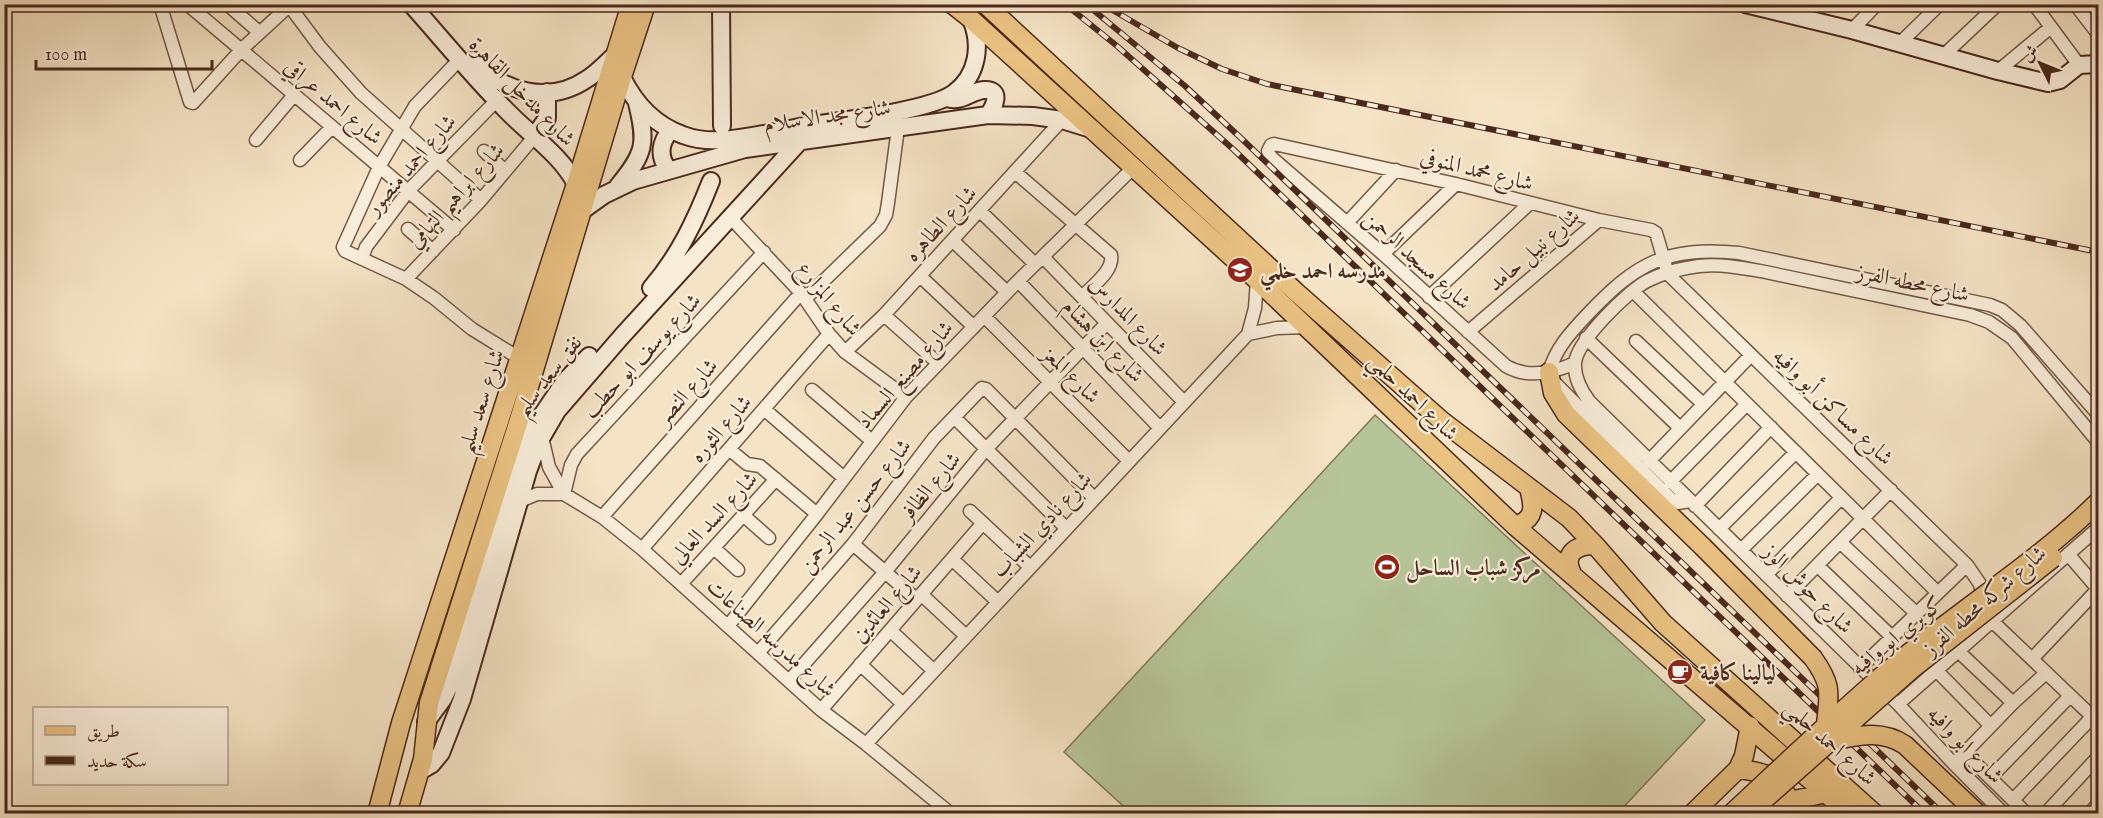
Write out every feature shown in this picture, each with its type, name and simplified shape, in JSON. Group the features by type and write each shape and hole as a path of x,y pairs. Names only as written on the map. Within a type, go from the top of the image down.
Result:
{"main road":[{"name":"شارع سعد سليم","path":"379,805 400,723 576,184 631,4"},
{"name":"شارع سعد سليم","path":"409,809 425,747 429,703 519,420 646,4"},
{"name":"شارع احمد حلمي","path":"952,4 1257,280 1515,526 1750,726 1844,811"},
{"name":"شارع احمد حلمي","path":"985,4 1330,322 1450,428 1552,503 1595,545 1671,630 1875,813"},
{"path":"1549,372 1553,393 1566,414 1814,658 1824,674 1829,690 1828,733 1883,735 1896,739 1978,813"},
{"path":"1515,526 1527,520 1533,509 1529,488"},
{"name":"كوبري ابو وافيه","path":"1749,813 1904,657 2063,535 2098,502"},
{"name":"كوبري ابو وافيه","path":"1731,813 1828,733 2072,543 2098,519"},
{"path":"1573,576 1569,568 1572,552 1579,547 1595,545"},
{"path":"400,723 414,729 426,723"},
{"path":"1692,813 1738,769 1744,756 1750,726"},
{"path":"1738,769 1764,773 1775,779 1784,788 1790,801"},
{"path":"1767,813 1790,801 1826,793"},
{"path":"379,805 396,795 409,809"}],"street":[{"path":"160,4 190,102 195,102 241,50 289,5 320,47 361,93 481,200"},
{"name":"شارع احمد عراقي","path":"187,4 454,230"},
{"path":"227,4 259,32"},
{"name":"شارع مدخل القاهرة","path":"411,4 496,100 561,161 576,184"},
{"name":"شارع مدخل القاهرة","path":"424,4 484,73 518,90 546,92 564,90 580,84 615,55"},
{"path":"721,4 722,126"},
{"path":"1745,4 1781,9 1899,44 2048,83 2060,80 2079,65 2098,64"},
{"path":"1852,30 1877,4"},
{"path":"1899,44 1940,4"},
{"path":"1944,55 1998,4"},
{"path":"2034,4 2079,65"},
{"path":"2075,4 2098,34"},
{"name":"شارع مجد الاسلام","path":"622,77 637,103 652,118 671,130 696,139 724,140 890,112 947,98 969,77 976,58 977,38 971,19"},
{"path":"1998,71 2051,27"},
{"path":"460,59 418,101 380,167 343,247 345,251 406,279 472,329 519,358"},
{"path":"947,98 957,99 988,90 994,94 996,100 995,107 988,115"},
{"path":"534,137 547,118 546,92"},
{"path":"256,140 294,95"},
{"name":"شارع احمد منصور","path":"362,259 366,247 409,190 496,100"},
{"path":"616,189 641,152 644,133 637,103"},
{"name":"شارع مجد الاسلام","path":"583,210 633,181 668,169 745,149 988,115 1032,116 1062,120 1088,128"},
{"name":"شارع الطاهره","path":"845,352 884,315 1062,120"},
{"path":"300,160 332,127"},
{"name":"شارع النصر","path":"602,517 803,296 880,226 887,209 898,128"},
{"path":"668,169 662,159 662,146 663,140 671,130"},
{"name":"شارع ابراهيم التهامي","path":"406,279 454,230 534,137"},
{"path":"420,771 432,764 441,753 462,699 533,455 556,411 591,369 801,140"},
{"name":"شارع محمد المنوفي","path":"1269,154 1269,147 1274,144 1456,184 1599,220 1651,230 1659,238 1662,259"},
{"path":"484,152 506,171"},
{"name":"شارع مسجد الرحمن","path":"1269,154 1383,254 1468,333 1514,371 1549,372 1575,363"},
{"name":"شارع مصنع السماد","path":"728,626 906,397 1007,292 1133,168"},
{"path":"1347,224 1396,170"},
{"path":"1015,172 1111,255 1109,269 1082,297"},
{"name":"نفق سعد سليم","path":"426,723 443,699 454,677 529,435 565,381 663,275 684,243 711,181"},
{"path":"1383,254 1456,184"},
{"path":"1429,297 1530,204"},
{"name":"شارع المدارس","path":"980,211 1082,297 1184,402"},
{"name":"شارع المزارع","path":"730,218 803,296 829,334 845,352 906,397"},
{"name":"شارع نبيل حامد","path":"1468,333 1599,220"},
{"path":"408,230 434,251"},
{"path":"953,241 1007,292"},
{"name":"شارع محطه الفرز","path":"1549,372 1554,355 1566,337 1613,287 1633,272 1662,259 1688,251 1708,250 1739,253 1990,304 2002,310 2020,325 2098,414"},
{"name":"شارع يوسف ابو حطب","path":"564,494 577,454 764,252"},
{"name":"شارع مساكن أبو وافيه","path":"1662,259 1668,274 1967,565 1980,584 1984,604 1992,621"},
{"name":"شارع محطه الفرز","path":"1586,338 1633,291 1647,281 1700,266 1728,266 1844,288 1981,318 1998,327 2012,338 2098,442"},
{"path":"1844,288 1846,275"},
{"path":"920,276 974,327"},
{"name":"شارع نادي الشباب","path":"866,744 1248,334 1255,308 1257,280"},
{"name":"شارع ابن هشام","path":"1018,281 1160,428"},
{"path":"1633,291 1938,593"},
{"path":"884,315 938,363"},
{"name":"شارع المعز","path":"984,316 1129,461"},
{"name":"شارع الظافر","path":"789,681 885,572 986,449 1107,323"},
{"path":"1248,334 1277,328 1307,327"},
{"name":"شارع الثوره","path":"642,549 829,334"},
{"path":"1575,363 1586,338 1680,428"},
{"path":"1636,341 1703,404"},
{"path":"1649,460 1751,355"},
{"name":"شارع حوش الوز","path":"1575,363 1576,377 1589,401 1898,704"},
{"path":"2041,373 2053,363"},
{"name":"شارع حوش الوز","path":"1549,372 1562,391 1670,498 1678,503 1695,506"},
{"name":"شارع حسن عبد الرحمن","path":"758,654 853,544 919,456 981,388 986,389 1016,418"},
{"path":"812,390 872,441"},
{"path":"1670,482 1747,404"},
{"path":"764,409 844,478"},
{"path":"954,417 1066,528"},
{"path":"1016,418 1094,498"},
{"path":"1695,506 1771,427"},
{"name":"شارع مدرسه الصناعات","path":"542,436 549,467 564,494 602,517 642,549 821,710 951,813"},
{"path":"729,449 747,464 760,466 817,514"},
{"path":"1719,529 1796,452"},
{"path":"1741,550 1818,474"},
{"name":"شارع السد العالي","path":"681,584 776,480"},
{"path":"1787,596 1891,490"},
{"path":"520,501 537,494 564,494"},
{"path":"1766,574 1842,498"},
{"path":"970,511 1030,567"},
{"path":"743,515 769,538"},
{"name":"شارع العائدين","path":"821,710 982,523"},
{"name":"شارع شركه محطه الفرز","path":"1898,704 2098,528"},
{"path":"1840,543 1917,614"},
{"path":"853,544 966,636"},
{"path":"714,548 738,570"},
{"path":"2031,659 2098,589 2068,554"},
{"path":"952,559 998,602"},
{"path":"1860,668 1967,565"},
{"path":"1818,566 1892,637"},
{"path":"1992,621 2070,696 2097,717 2013,800"},
{"path":"890,630 934,671"},
{"path":"1958,651 2013,703"},
{"path":"860,664 903,704"},
{"path":"1936,670 1991,726"},
{"path":"1954,764 2013,703 2046,673"},
{"path":"1990,778 2070,696"},
{"name":"شارع ابو وافيه","path":"1898,704 2004,813"},
{"name":"شارع ابو وافيه","path":"1966,754 2027,813"},
{"path":"2045,813 2098,757"},
{"path":"2090,813 2098,804"}],"green space":[{"name":"مركز شباب الساحل","path":"1375,415 1705,720 1618,813 1131,813 1064,752"}],"railway":[{"path":"1065,4 1117,46 1234,150 1925,814"},
{"path":"1086,4 1185,86 1243,140 1943,814"},
{"path":"1102,4 1178,48 1222,69 1267,84 2098,252"}],"place":[{"name":"مدرسه احمد حلمي","path":"1240,270"},
{"name":"مركز شباب الساحل","path":"1387,567"},
{"name":"ليالينا كافية","path":"1680,672"}]}
